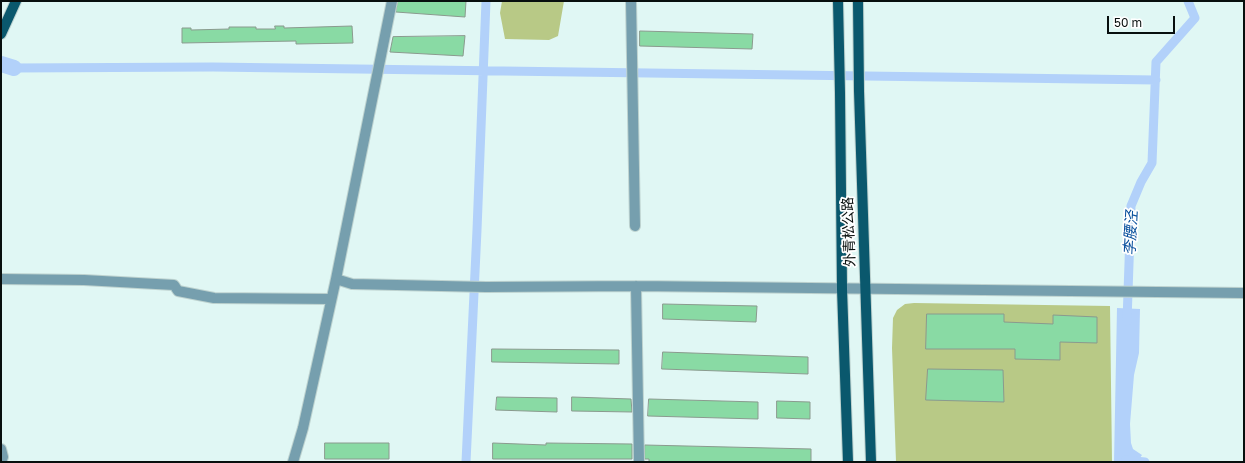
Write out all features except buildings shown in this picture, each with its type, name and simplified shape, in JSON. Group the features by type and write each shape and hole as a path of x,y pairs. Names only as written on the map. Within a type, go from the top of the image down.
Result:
{"main road":[{"path":"1,34 16,1"},
{"name":"外青松公路","path":"838,1 840,53 842,289 848,462"},
{"name":"外青松公路","path":"858,1 859,91 871,462"}],"street":[{"path":"293,462 303,428 336,279 392,1"},
{"path":"631,1 635,226"},
{"path":"1,279 84,280 174,285 178,291 214,298 331,299"},
{"path":"336,279 352,284 462,287 636,286 1244,293"},
{"path":"636,286 639,462"},
{"path":"1,449 3,457 1,462"}],"green space":[{"path":"502,1 564,1 558,36 549,40 505,39 500,13"},
{"path":"905,304 1110,306 1112,462 896,462 892,348 893,318 897,310"}],"water":[{"path":"1117,308 1140,309 1139,353 1134,375 1130,424 1131,443 1133,449 1142,455 1137,462 1114,462"}],"waterway":[{"path":"466,462 486,1"},
{"name":"李腰泾","path":"1127,321 1131,206 1141,182 1152,163 1156,62 1195,18 1188,1"},
{"path":"1,64 14,68"},
{"path":"14,68 213,67 1156,80"},
{"path":"1126,460 1145,462"}]}
